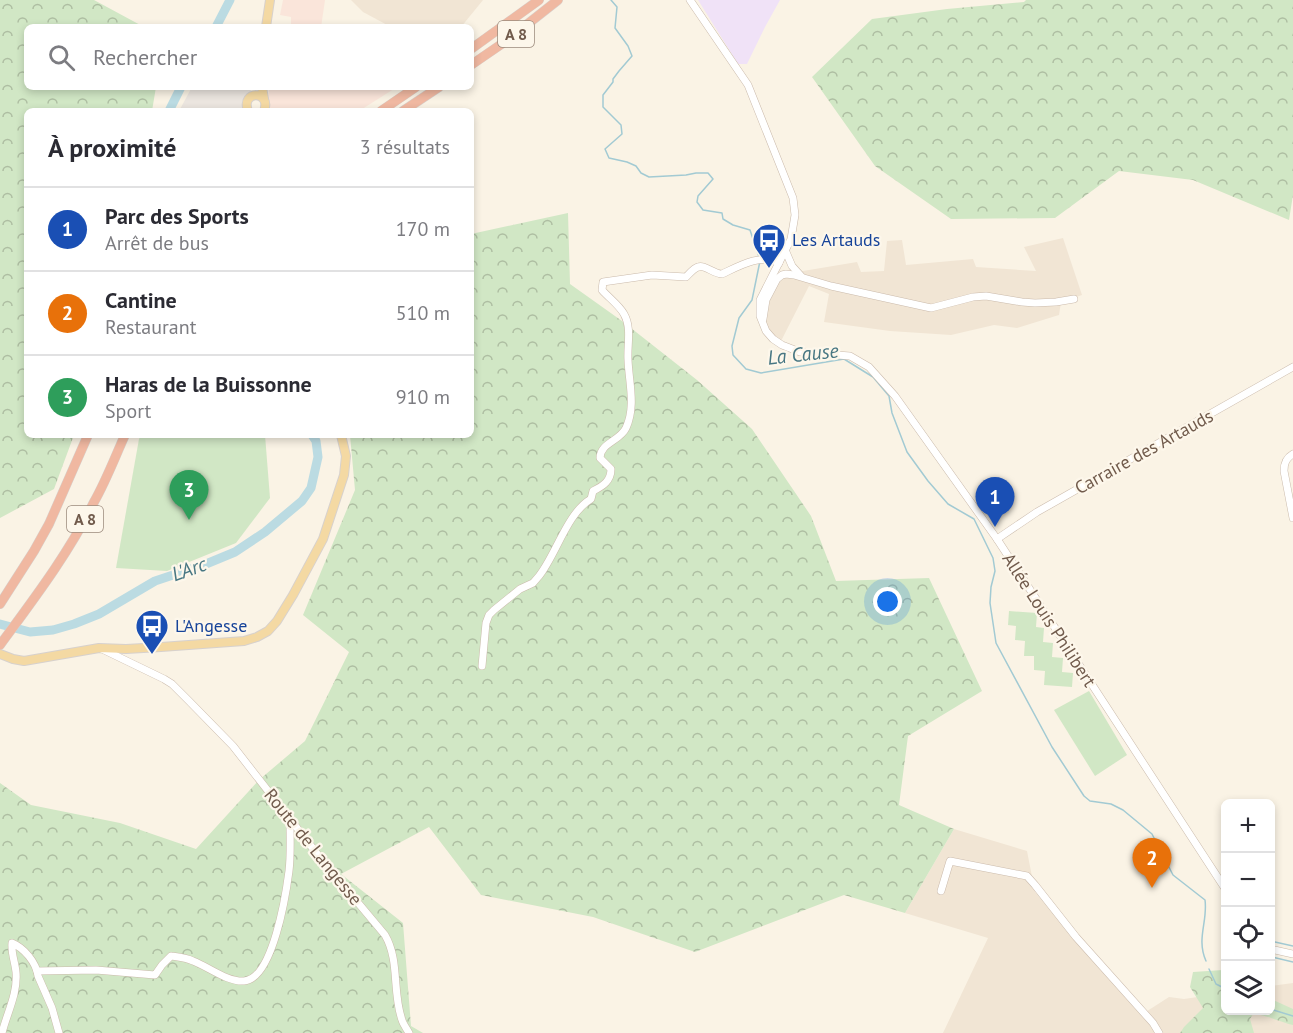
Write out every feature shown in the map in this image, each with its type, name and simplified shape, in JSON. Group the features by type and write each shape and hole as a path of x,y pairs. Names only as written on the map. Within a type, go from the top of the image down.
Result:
{"highway":[{"name":"A 8","path":"474,47 539,0"},
{"name":"A 8","path":"474,63 558,0"},
{"path":"385,108 412,90"},
{"path":"407,108 434,90"},
{"name":"A 8","path":"0,604 49,524 87,438"},
{"name":"A 8","path":"0,645 76,534 94,503 124,438"}],"main road":[{"path":"268,24 271,0"},
{"path":"262,90 265,108"},
{"path":"247,108 246,103 254,91 264,99"},
{"path":"0,654 24,661 99,648 126,649 244,641 268,631 285,608 323,539 344,475 346,456 342,438"}],"street":[{"path":"690,0 748,86 793,198 795,215 793,231 786,252 760,300 760,316 763,324"},
{"path":"786,252 792,266 803,278"},
{"path":"482,666 486,622 489,615 520,589 532,583 544,571 578,511 591,499 593,491 603,486 611,476 611,470 600,458 600,453 625,431 632,401 628,359 629,334 625,315 602,290 603,282 651,275 686,277 698,267 703,266 717,274 722,274 749,261 773,260 779,263"},
{"path":"763,324 766,300 777,279 786,274 794,274 831,286 931,308 986,296 1035,303 1074,299"},
{"name":"Allée Louis Philibert","path":"763,324 772,339 800,352 850,356 869,367 895,396 996,538 1221,882"},
{"name":"Carraire des Artauds","path":"996,538 1037,512 1293,367"},
{"path":"1293,453 1284,464 1293,518"},
{"name":"Route de Langesse","path":"99,648 130,661 172,684 233,746 390,944 394,956 400,1012 409,1033"},
{"path":"37,971 96,970 154,975 171,956 191,960 227,978 245,981 253,978 264,967 277,933 289,869 290,819"},
{"path":"941,891 950,861 1027,876 1076,937 1153,1023 1159,1033"},
{"path":"2,1033 14,996 16,972 11,950 12,943 20,946 30,957 52,1008 59,1033"},
{"path":"1275,950 1293,954"}],"shaded area":[{"path":"283,0 325,0 321,24 291,24 291,17 280,15"},
{"path":"351,0 483,0 463,24 385,24 363,12"},
{"path":"698,0 780,0 747,64 738,64"},
{"path":"190,90 251,91 242,101 242,108 181,108"},
{"path":"269,90 392,90 364,108 267,108"},
{"path":"1063,238 1082,295 1061,302 1059,315 1017,328 994,325 951,335 890,331 824,322 829,294 809,286 780,343 767,331 760,307 773,276 857,262 861,272 884,271 887,241 902,240 906,265 973,259 976,267 1036,271 1024,247"},
{"path":"954,829 1027,851 1035,892 1141,1015 1169,997 1184,999 1221,994 1221,1015 1275,1015 1275,985 1293,983 1293,1033 943,1033 988,938 905,913"}],"green space":[{"path":"0,0 94,0 138,24 24,24 24,90 156,90 152,108 24,108 24,438 73,438 54,489 0,518"},
{"path":"1026,0 1293,0 1293,195 1289,220 1193,180 1119,171 1055,218 951,219 875,166 812,77 872,19"},
{"path":"568,213 570,284 622,321 697,380 752,429 811,516 836,581 929,578 982,691 908,736 899,805 954,829 905,913 844,895 695,952 593,917 481,895 429,827 341,874 403,923 411,1026 423,1033 0,1033 0,783 31,805 120,823 196,849 259,780 305,741 349,652 303,615 355,490 350,438 474,438 474,233"},
{"path":"265,438 270,498 236,543 167,571 116,568 139,439"},
{"path":"1009,611 1037,613 1036,627 1044,628 1043,642 1053,643 1052,657 1063,658 1062,672 1073,673 1072,687 1044,685 1045,671 1034,670 1034,656 1024,656 1025,641 1015,640 1016,626 1008,625"},
{"path":"1089,691 1127,755 1095,776 1054,710"},
{"path":"1221,970 1221,1015 1252,1015 1250,1019 1254,1033 1180,1033 1203,1008 1190,987 1193,972"},
{"path":"1275,1001 1293,1009 1293,1025 1261,1015 1275,1015"}],"waterway":[{"name":"L'Arc","path":"218,24 230,0"},
{"name":"La Cause","path":"611,0 617,7 615,28 632,56 603,95 603,107 621,125 622,134 605,149 609,158 636,166 641,173 649,177 708,173 713,179 698,196 697,202 703,210 722,213 723,219 750,230 759,257"},
{"name":"L'Arc","path":"170,108 180,90"},
{"name":"La Cause","path":"760,261 752,300 739,318 732,346 733,355 746,369 761,373 844,359 873,377 889,396 892,413 907,452 948,504 974,519 993,558 995,571 990,603 996,643 1052,747 1084,796 1090,801 1111,804 1123,810 1152,834 1173,875 1205,900 1202,945 1206,961"},
{"name":"L'Arc","path":"0,624 30,632 53,630 74,624 99,614 155,581 235,552 265,532 302,501 311,488 318,457 314,438"},
{"path":"1275,942 1293,946"},
{"path":"1275,958 1293,962"},
{"name":"La Cause","path":"1209,969 1216,984 1221,986"},
{"name":"La Cause","path":"1275,1011 1293,1016"}],"place":[{"name":"Les Artauds","path":"769,269"},
{"name":"Haras de la Buissonne","path":"189,520"},
{"name":"Parc des Sports","path":"995,527"},
{"name":"L'Angesse","path":"152,655"},
{"name":"Cantine","path":"1152,888"}]}
